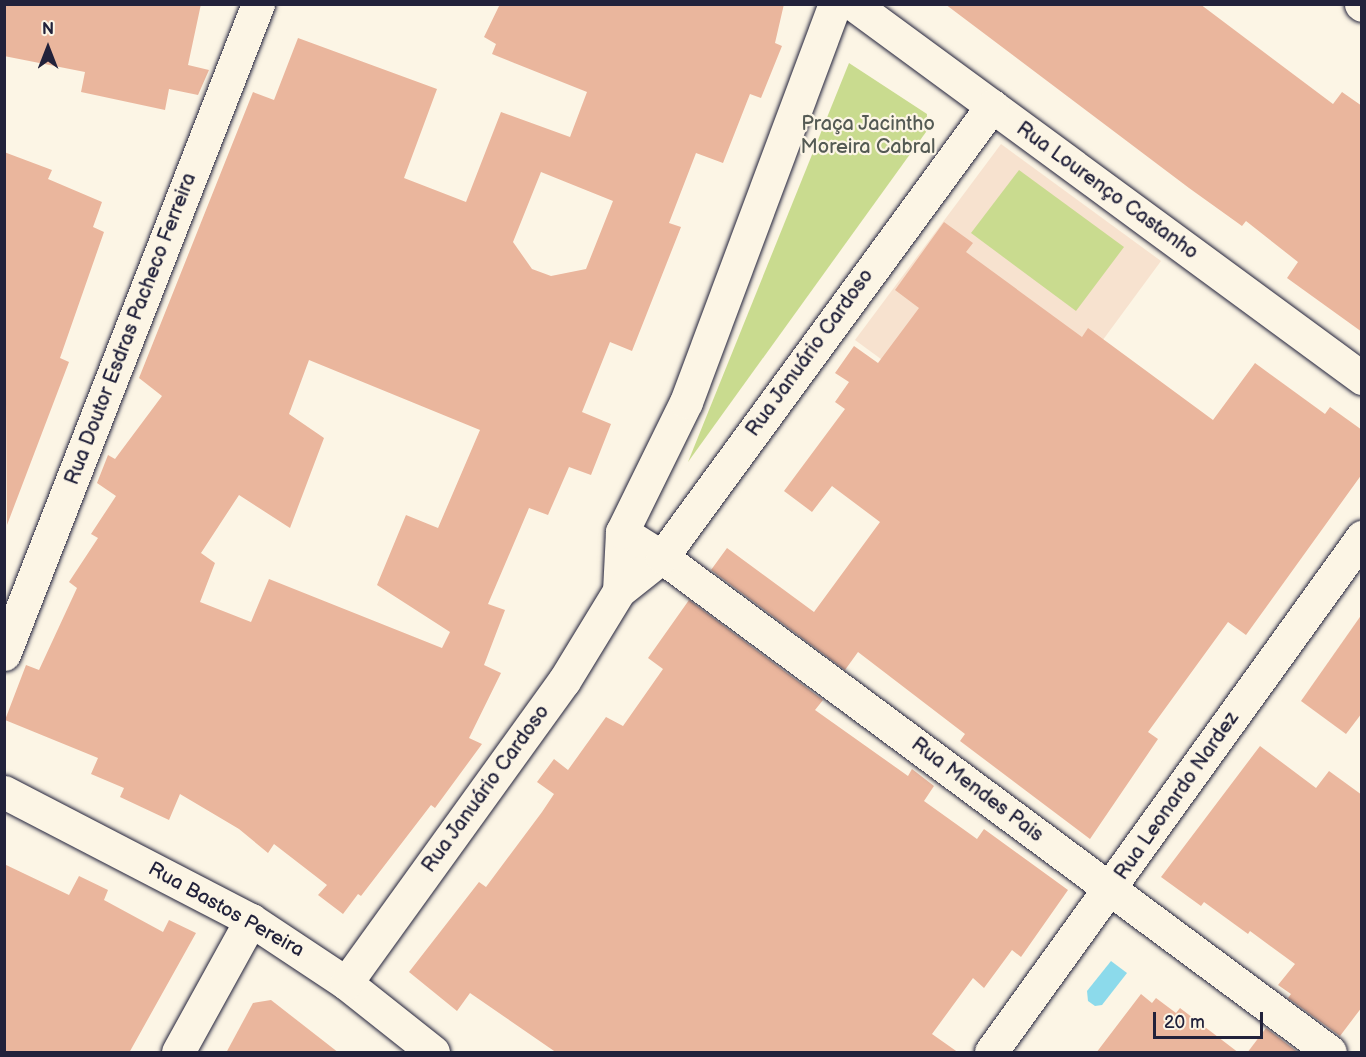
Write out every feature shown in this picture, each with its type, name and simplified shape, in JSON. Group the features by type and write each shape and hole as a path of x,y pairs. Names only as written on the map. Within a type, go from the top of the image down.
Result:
{"street":[{"name":"Rua Doutor Esdras Pacheco Ferreira","path":"4,654 258,4"},
{"path":"622,532 686,402 835,4"},
{"name":"Rua Lourenço Castanho","path":"853,4 1362,378"},
{"name":"Rua Januário Cardoso","path":"346,983 564,681 619,591 662,557 992,106"},
{"name":"Rua Mendes Pais","path":"622,532 662,557 1330,1053"},
{"name":"Rua Januário Cardoso","path":"619,591 622,532"},
{"name":"Rua Leonardo Nardez","path":"991,1053 1112,890 1362,537"},
{"name":"Rua Bastos Pereira","path":"4,792 251,920 346,983 432,1053"},
{"path":"178,1053 251,920"}],"shaded area":[{"path":"1001,144 1161,261 1016,458 855,340"}],"green space":[{"name":"Praça Jacintho Moreira Cabral","path":"849,63 927,114 926,132 688,462"},
{"path":"1019,170 1124,247 1076,311 971,233"}],"water":[{"path":"1111,961 1127,973 1102,1005 1095,1006 1088,1001 1087,991"}],"building":[{"path":"4,4 201,4 188,65 209,70 198,95 169,89 165,110 81,92 85,72 4,56"},
{"path":"500,4 784,4 775,43 782,46 761,98 750,94 723,163 696,153 669,223 681,227 632,351 610,342 582,412 611,424 591,475 569,467 548,515 529,508 488,604 505,610 484,665 501,673 469,738 482,744 435,808 431,805 361,896 358,894 343,914 318,895 327,885 274,844 268,853 239,829 180,794 169,820 120,797 124,788 91,774 98,758 5,720 26,665 39,670 77,588 69,582 98,538 91,534 116,496 97,483 108,455 115,459 162,396 139,378 253,92 274,100 298,38 437,89 404,178 466,202 501,112 570,137 587,92 492,54 496,44 484,37","holes":["541,172 613,201 586,269 551,276 532,269 513,242","309,360 480,430 438,528 406,515 377,585 450,632 442,648 269,579 251,622 200,602 215,563 201,553 239,495 290,528 324,438 289,414"]},
{"path":"945,4 1200,4 1333,104 1342,92 1362,106 1362,332 1287,278 1298,262 1246,221 1242,226 1189,188"},
{"path":"4,152 52,170 48,179 102,202 93,227 104,232 60,358 69,362 7,525"},
{"path":"944,222 973,243 966,252 1082,337 1088,328 1213,420 1255,363 1325,414 1330,407 1362,430 1362,474 1246,635 1228,622 1148,732 1158,739 1090,839 960,741 965,734 858,652 845,670 711,570 727,548 814,612 880,522 832,486 812,512 784,491 845,409 835,402 849,382 835,373 854,346 878,363 919,308 895,290"},
{"path":"689,600 823,700 815,710 908,776 912,769 934,786 924,801 977,839 984,829 1068,890 1021,957 1012,950 984,988 973,978 932,1034 959,1053 557,1053 470,993 457,1011 409,972 479,882 486,887 542,812 554,794 537,782 554,759 568,770 606,717 623,726 663,669 648,658"},
{"path":"1362,614 1362,713 1346,734 1301,701"},
{"path":"1260,746 1316,788 1329,771 1362,795 1362,1007 1340,1036 1288,998 1291,994 1278,985 1295,964 1250,931 1248,934 1204,902 1201,906 1161,877"},
{"path":"4,864 69,895 79,876 108,890 104,900 163,932 169,920 196,933 129,1053 4,1053"},
{"path":"1141,994 1152,1003 1156,998 1176,1013 1180,1008 1239,1053 1096,1053"},
{"path":"271,1000 339,1053 226,1053 253,1003"},
{"path":"1266,1028 1299,1053 1247,1053"}]}
